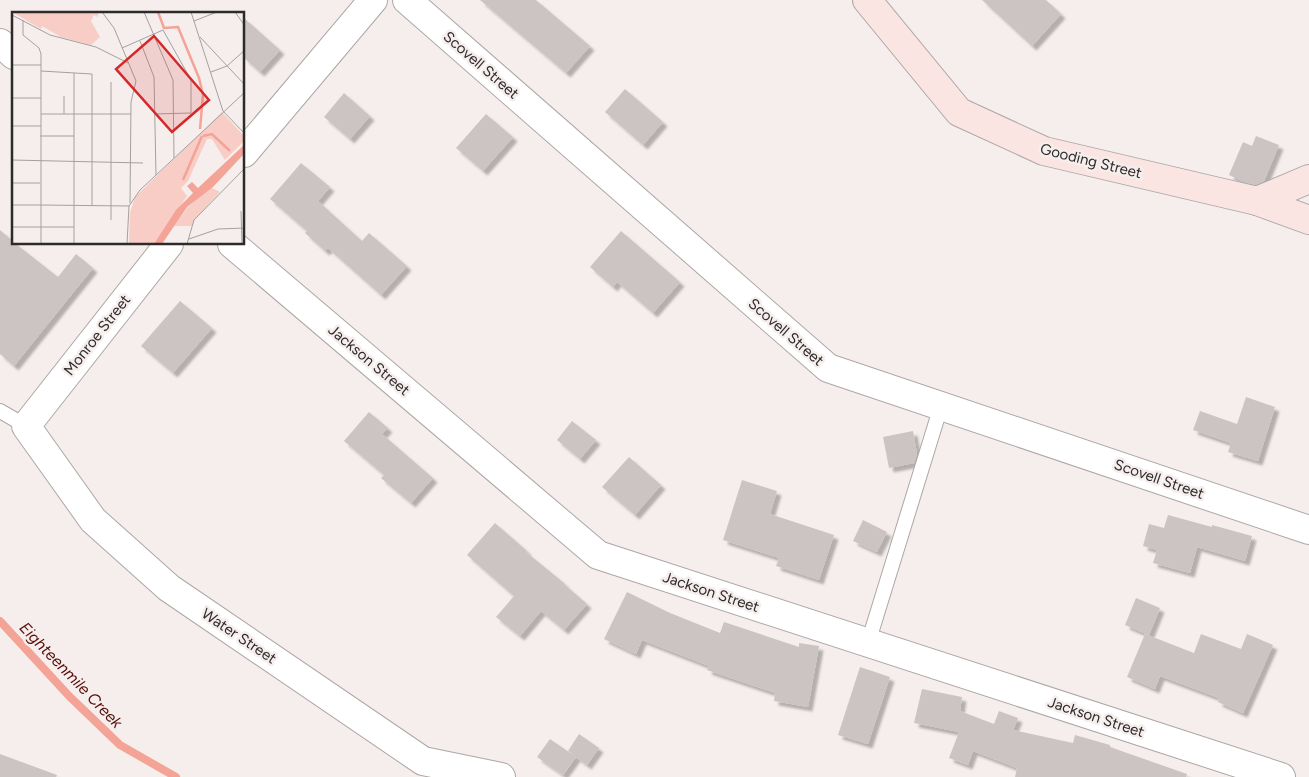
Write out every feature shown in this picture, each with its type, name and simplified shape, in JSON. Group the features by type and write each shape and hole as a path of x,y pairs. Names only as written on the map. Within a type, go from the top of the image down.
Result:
{"street":[{"path":"245,152 373,0"},
{"name":"Scovell Street","path":"408,0 828,368 1309,530"},
{"name":"Gooding Street","path":"867,0 959,112 1044,151 1257,201 1309,220"},
{"path":"0,43 12,53"},
{"path":"1257,201 1309,180"},
{"name":"Monroe Street","path":"26,426 168,245"},
{"name":"Jackson Street","path":"233,245 598,555 1281,777"},
{"name":"Water Street","path":"26,426 93,520 169,588 423,760 501,777"}],"lane":[{"path":"868,643 941,406"},
{"path":"0,411 26,426"}],"building":[{"path":"480,0 536,0 590,46 566,73"},
{"path":"982,0 1046,0 1061,14 1032,46"},
{"path":"245,19 280,50 260,72 245,59"},
{"path":"625,89 663,122 643,145 605,112"},
{"path":"344,93 370,116 350,139 324,117"},
{"path":"486,114 513,137 483,171 456,148"},
{"path":"1256,136 1279,145 1264,181 1256,185 1229,175 1243,142 1252,146"},
{"path":"301,163 330,187 318,201 362,241 369,233 407,266 381,295 328,248 325,251 305,233 307,231 270,199"},
{"path":"0,230 12,240 12,245 17,245 58,277 76,254 93,268 14,366 0,354"},
{"path":"621,231 680,282 653,313 617,282 613,287 590,267"},
{"path":"180,301 212,328 173,373 141,346"},
{"path":"1246,397 1275,407 1258,461 1228,452 1231,443 1193,430 1200,411 1237,424"},
{"path":"369,412 388,428 382,434 433,478 411,503 381,478 384,475 344,441"},
{"path":"572,421 596,440 580,459 557,440"},
{"path":"913,431 917,454 914,463 889,468 883,437"},
{"path":"629,457 661,485 635,515 602,487"},
{"path":"742,480 777,491 770,514 834,535 819,580 776,566 779,558 723,540"},
{"path":"1168,515 1252,536 1245,561 1197,547 1190,573 1153,563 1157,550 1143,546 1149,524 1164,528"},
{"path":"863,520 887,532 877,552 853,541"},
{"path":"495,523 587,604 564,630 541,611 520,636 496,617 514,596 467,555"},
{"path":"627,592 670,613 720,633 724,622 799,647 799,643 819,646 808,707 774,701 775,693 707,670 709,666 642,640 636,654 604,639"},
{"path":"1136,598 1160,608 1149,635 1125,625"},
{"path":"1145,634 1194,653 1201,634 1241,649 1247,634 1273,645 1243,713 1218,702 1219,698 1160,676 1155,689 1127,677"},
{"path":"860,667 890,677 868,744 838,735"},
{"path":"922,689 962,697 960,711 994,724 999,711 1018,718 1013,730 1073,743 1075,735 1110,745 1110,747 1187,774 1186,777 1015,777 1017,768 973,751 968,765 949,758 959,732 914,723"},
{"path":"579,734 599,748 587,765 568,751"},
{"path":"550,739 576,757 563,775 537,757"},
{"path":"0,754 57,775 56,777 0,777"}],"waterway":[{"name":"Eighteenmile Creek","path":"0,621 69,696 120,745 176,777"}]}
